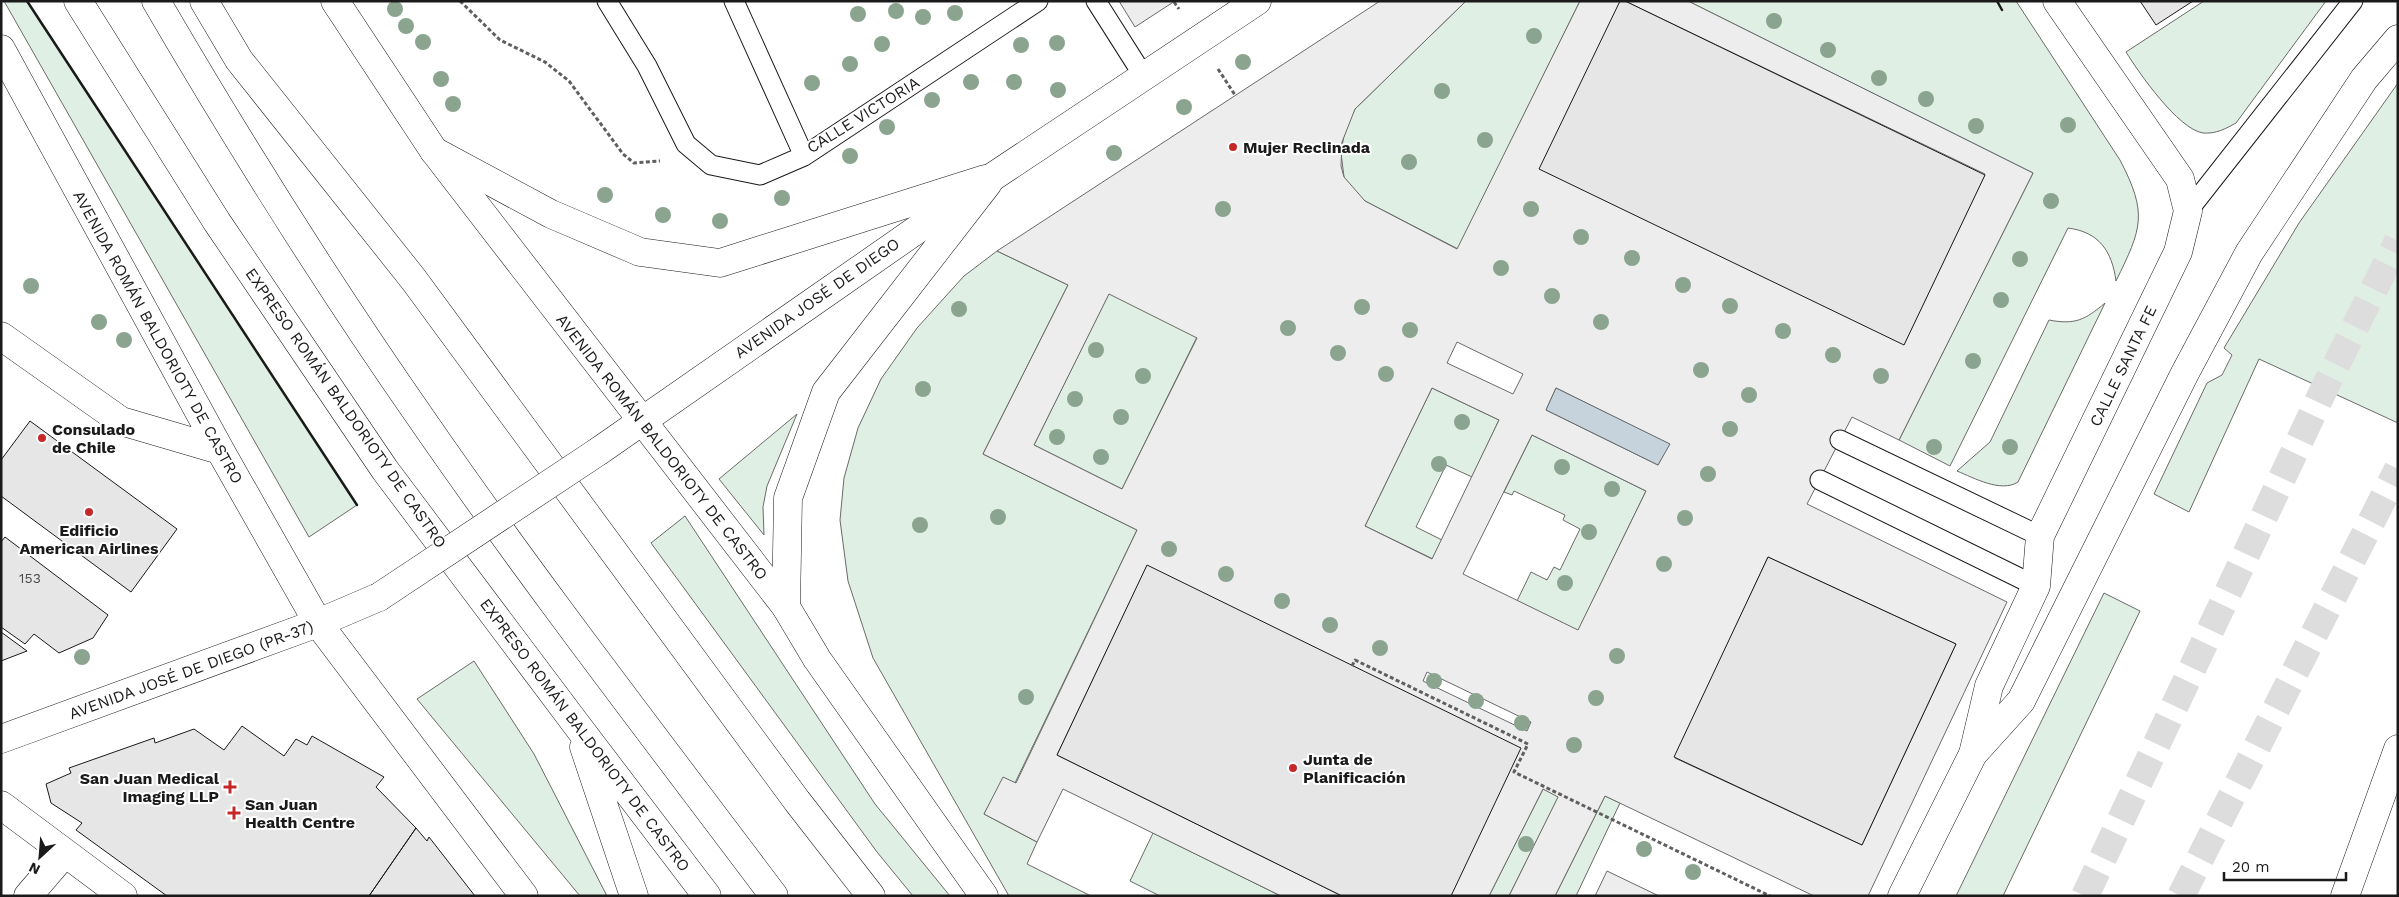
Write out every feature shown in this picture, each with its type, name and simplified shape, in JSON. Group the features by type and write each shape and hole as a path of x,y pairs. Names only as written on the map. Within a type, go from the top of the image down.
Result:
{"main road":[{"name":"EXPRESO ROMÁN BALDORIOTY DE CASTRO","path":"78,1 134,94 217,222 385,470 707,896"},
{"path":"156,1 262,179 424,422 592,654 774,896"},
{"path":"204,1 239,60 414,280 797,801 871,896"},
{"name":"AVENIDA ROMÁN BALDORIOTY DE CASTRO","path":"335,1 434,151 786,607 817,659 984,896"},
{"name":"AVENIDA JOSÉ DE DIEGO","path":"379,597 599,451 994,176 1143,75 1257,1"},
{"name":"CALLE SANTA FE","path":"1973,754 1989,686 2036,586 2040,536 2178,252 2188,211 2180,179 2057,1"},
{"path":"1902,896 1973,754 2021,701 2185,373 2249,253 2364,79 2398,39"},
{"name":"AVENIDA ROMÁN BALDORIOTY DE CASTRO","path":"1,49 220,450 318,623 524,896"},
{"path":"434,151 551,214 640,252 720,263 994,176"},
{"path":"786,607 788,498 826,392 994,176"},
{"path":"1,336 121,421 220,450"},
{"name":"AVENIDA JOSÉ DE DIEGO (PR-37)","path":"1,739 318,623 379,597"},
{"path":"576,724 634,896"},
{"path":"2345,896 2398,749"},
{"path":"1,805 64,854 123,896"},
{"path":"28,896 64,854"}],"lane":[{"path":"607,1 647,66 686,144 711,165 760,174 804,156"},
{"name":"CALLE VICTORIA","path":"734,1 804,156 1038,1"},
{"path":"1096,1 1143,75"},
{"path":"2188,211 2353,1"},
{"path":"1840,440 2040,536"},
{"path":"1820,480 2036,586"}],"path":[{"path":"460,1 500,40 545,62 570,81 623,154 634,164 660,161 686,144"},
{"path":"1352,666 1355,660 1528,744 1514,772 1770,896"}],"green space":[{"path":"4,1 27,1 357,505 309,537"},
{"path":"1466,1 1580,1 1458,249 1365,201 1353,190 1344,177 1341,153 1345,129 1355,109"},
{"path":"1688,1 2016,1 2120,160 2135,194 2138,221 2132,247 2116,281 2111,261 2102,245 2088,234 2068,228 1950,466 1899,440 2033,173"},
{"path":"2204,1 2326,1 2236,123 2212,133 2203,133 2182,122 2149,86 2126,52"},
{"path":"2398,83 2398,423 2259,359 2189,512 2154,494 2207,383 2222,375 2232,355 2224,348 2299,223"},
{"path":"997,251 1068,285 983,454 1137,530 1015,783 1004,778 984,814 1037,842 1027,864 1091,896 1009,896 873,658 848,581 840,520 844,478 858,428 881,379 917,328 964,276"},
{"path":"1109,293 1197,337 1122,489 1034,445"},
{"path":"2105,303 2018,482 2004,486 1996,485 1957,471 1990,442 2049,320 2066,322 2079,320 2091,314"},
{"path":"1432,388 1499,420 1472,477 1446,465 1416,527 1442,540 1433,559 1365,526"},
{"path":"797,414 767,486 763,507 764,535 719,479"},
{"path":"1532,435 1646,491 1578,631 1517,601 1531,572 1547,580 1554,567 1560,570 1580,529 1563,520 1565,515 1514,491 1512,495 1504,492"},
{"path":"685,516 875,804 950,896 913,896 877,852 651,543"},
{"path":"2104,593 2140,611 2003,896 1956,896"},
{"path":"474,661 534,754 607,896 580,896 417,699"},
{"path":"1543,789 1559,796 1509,896 1489,896"},
{"path":"1605,796 1620,803 1576,896 1555,896"},
{"path":"1153,833 1281,896 1160,896 1130,881"}],"shaded area":[{"path":"1119,1 1175,1 1135,27"},
{"path":"1380,1 1466,1 1355,109 1342,142 1341,166 1344,177 1365,201 1457,249 1580,1 1620,1 1904,344 1985,174 1625,1 1688,1 2033,173 1899,440 1852,417 1807,504 2007,602 1868,896 1814,896 1605,796 1555,896 1509,896 1558,797 1543,789 1489,896 1451,896 1147,566 1057,755 1342,896 1281,896 1063,789 1037,842 984,814 1003,777 1016,783 1137,530 983,454 1068,285 997,251","holes":["1109,294 1197,338 1122,489 1034,445","1457,342 1523,374 1513,394 1447,363","1432,388 1499,420 1432,559 1365,526","1556,388 1669,444 1658,465 1546,410","1532,435 1646,491 1578,630 1463,574","1768,557 1956,644 1862,845 1675,758","1427,672 1531,722 1527,731 1423,681"]},
{"path":"1556,388 1670,444 1658,465 1546,410"},
{"path":"1607,871 1659,896 1595,896"}],"building":[{"path":"1620,1 1625,1 1985,175 1904,345 1539,169"},
{"path":"2140,1 2193,1 2156,25"},
{"name":"Edificio American Airlines","path":"30,421 177,529 131,592 1,496 1,460"},
{"path":"5,537 108,615 93,638 59,653 34,634 25,644 1,627 1,542"},
{"path":"1768,557 1956,644 1862,845 1674,757"},
{"path":"1147,565 1521,748 1451,896 1342,896 1057,755"},
{"path":"1,632 27,651 1,661"},
{"name":"San Juan Health Centre","path":"242,726 284,756 296,739 307,745 312,736 384,777 376,787 416,828 369,896 167,896 76,830 82,823 51,803 46,784 71,773 69,768 154,738 155,743 194,729 224,750"},
{"path":"416,828 427,841 429,837 475,896 369,896"}],"tunnel":[{"path":"2085,896 2325,387 2398,241"},
{"path":"2181,896 2398,469"}],"wall":[{"path":"27,1 357,505"},
{"path":"1997,1 2002,10"}],"place":[{"name":"Mujer Reclinada","path":"1233,147"},
{"name":"Consulado de Chile","path":"42,438"},
{"name":"Edificio American Airlines","path":"89,512"},
{"name":"Junta de Planificación","path":"1293,768"},
{"name":"San Juan Medical Imaging LLP","path":"230,787"},
{"name":"San Juan Health Centre","path":"234,813"}]}
